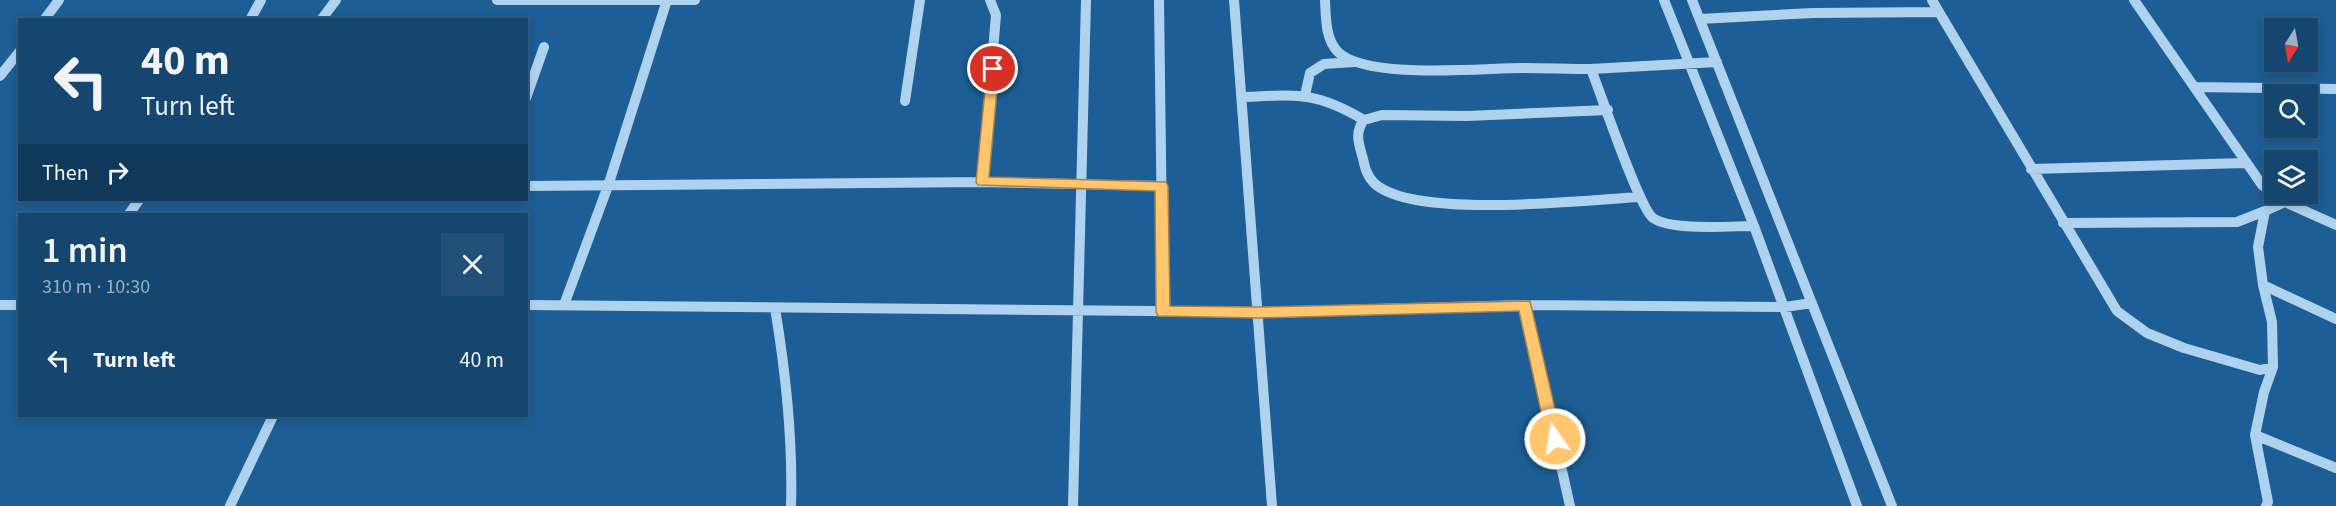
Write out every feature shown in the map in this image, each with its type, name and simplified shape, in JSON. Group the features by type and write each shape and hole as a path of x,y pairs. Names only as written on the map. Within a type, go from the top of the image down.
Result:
{"street":[{"path":"46,18 59,0"},
{"path":"251,18 261,0"},
{"path":"322,18 336,0"},
{"path":"497,0 695,0"},
{"path":"564,305 608,186 667,0"},
{"path":"905,101 920,0"},
{"path":"982,182 996,15 990,0"},
{"path":"1073,506 1086,0"},
{"path":"1159,0 1163,312"},
{"path":"1234,0 1272,506"},
{"path":"1324,0 1327,28 1334,46 1342,55 1358,62"},
{"path":"1664,0 1785,307 1857,506"},
{"path":"1692,0 1892,506"},
{"path":"1932,0 2107,298 2117,311 2137,329 2163,340 2260,370 2273,367"},
{"path":"2134,0 2245,163 2264,186"},
{"path":"1700,19 1813,13 1939,12"},
{"path":"528,92 544,47"},
{"path":"0,76 18,54"},
{"path":"1305,95 1310,73 1324,64 1358,62 1397,68 1461,70 1591,69 1717,62"},
{"path":"1591,69 1639,197 1653,218 1665,223 1699,227 1754,226"},
{"path":"2194,87 2336,89"},
{"path":"1242,97 1305,95 1337,104 1364,120"},
{"path":"1608,110 1467,116 1382,116 1364,120 1357,136 1366,172 1374,184 1399,196 1451,205 1478,206 1639,197"},
{"path":"2031,169 2245,163"},
{"path":"528,186 982,182 1161,186"},
{"path":"2063,223 2237,222 2281,204"},
{"path":"2289,204 2336,225"},
{"path":"2265,211 2258,247 2263,285 2272,322 2273,367 2264,392 2255,435 2268,502 2266,506"},
{"path":"2263,285 2336,319"},
{"path":"528,305 1258,312 1525,305 1785,307 1812,303"},
{"path":"0,305 18,305"},
{"path":"1525,305 1570,506"},
{"path":"775,308 789,405 792,456 791,506"},
{"path":"230,506 273,417"},
{"path":"2255,435 2336,468"}],"route":[{"path":"993,69 982,182 1161,186 1163,312 1258,312 1525,305 1555,439"}]}
